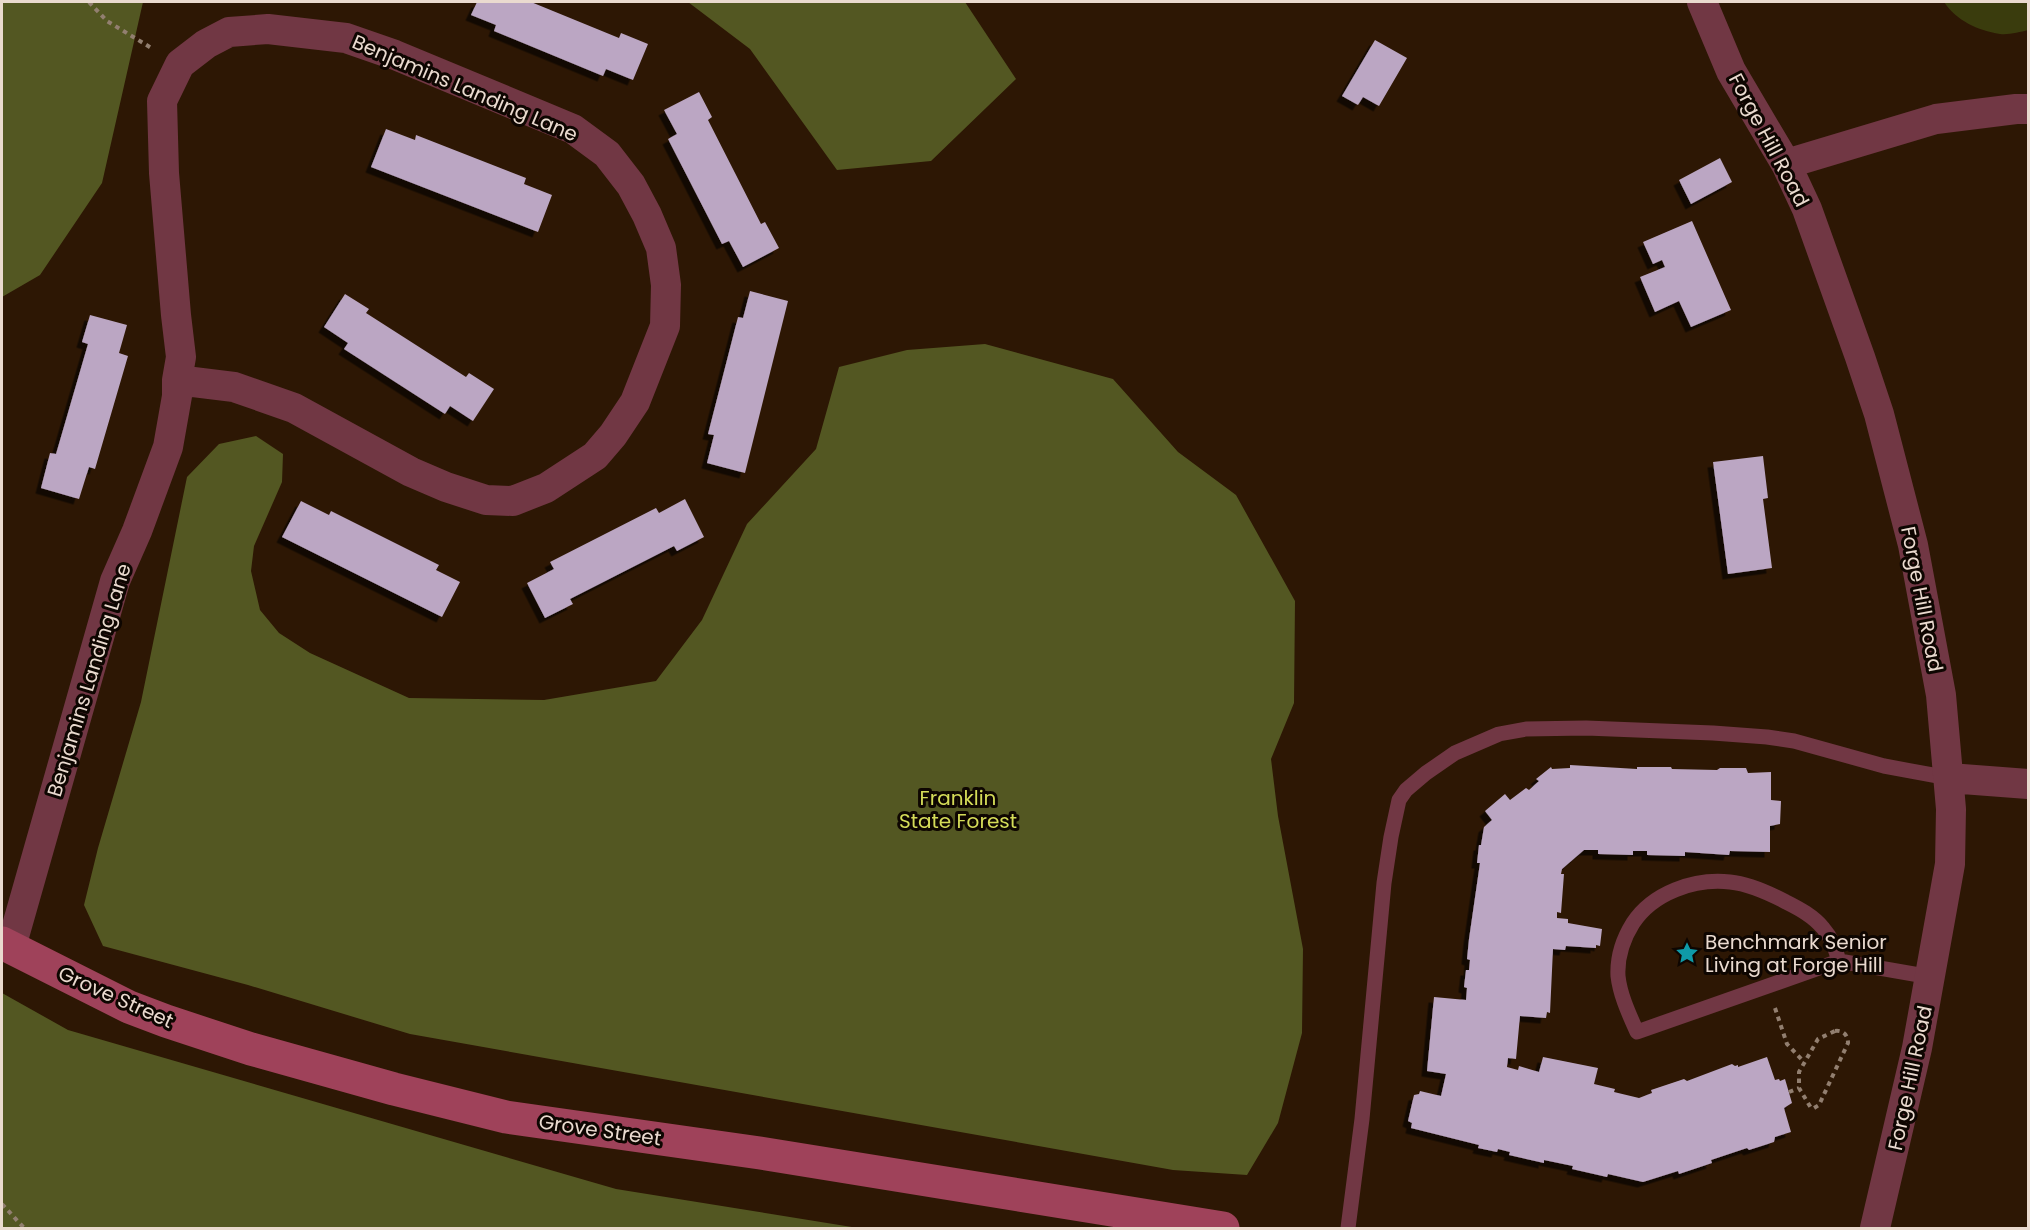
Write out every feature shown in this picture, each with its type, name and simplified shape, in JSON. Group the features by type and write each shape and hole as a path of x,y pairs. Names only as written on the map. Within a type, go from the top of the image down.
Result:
{"main road":[{"name":"Grove Street","path":"6,945 129,1007 166,1021 251,1049 506,1117 760,1153 1223,1228"}],"street":[{"name":"Forge Hill Road","path":"1702,2 1731,71 1786,164 1826,257 1880,414 1926,604 1941,695 1949,778 1950,864 1917,1048 1875,1228"},
{"name":"Benjamins Landing Lane","path":"6,945 116,581 142,520 168,447 177,396 177,380 181,357 166,196 162,101 180,64 206,44 229,32 268,29 345,38 395,55 573,129 607,154 631,185 661,248 666,285 665,326 635,402 614,435 595,456 546,488 513,501 486,500 429,480 294,408 234,387 177,380"},
{"path":"1786,164 1936,119 2028,109"},
{"path":"1949,778 2028,784"}],"lane":[{"path":"1348,1228 1362,1119 1384,882 1399,801 1414,781 1471,745 1499,734 1526,729 1586,728 1767,737 1794,741 1884,766 1949,778"},
{"path":"1839,961 1833,942 1814,918 1756,888 1731,882 1702,883 1675,890 1652,902 1638,916 1623,943 1619,967 1620,982 1637,1032 1839,961 1931,977"}],"path":[{"path":"89,2 107,21 180,64"},
{"path":"1768,986 1787,1044 1804,1062"},
{"path":"1838,1030 1847,1036 1848,1043 1818,1106 1814,1108 1809,1106 1799,1088 1799,1072 1821,1037 1838,1030"},
{"path":"1789,1092 1799,1088"},
{"path":"2,1204 24,1228"}],"shaded area":[{"path":"1944,2 2028,2 2028,30 2003,34 1983,30 1961,19"}],"green space":[{"path":"2,2 143,2 102,183 40,275 2,297"},
{"path":"688,2 965,2 1016,79 931,161 837,170 750,49"},
{"name":"Franklin State Forest","path":"985,344 1113,379 1178,452 1236,495 1295,601 1294,703 1271,759 1278,816 1303,949 1302,1033 1278,1123 1247,1175 1173,1170 410,1034 248,985 103,946 84,905 98,848 141,702 187,477 219,444 256,436 283,454 282,482 254,546 251,571 260,610 279,633 310,653 409,698 544,700 656,681 702,620 747,524 816,449 839,367 907,350"},
{"path":"2,993 68,1030 616,1189 858,1228 2,1228"}],"building":[{"path":"477,2 531,2 619,38 621,33 648,44 633,80 606,69 603,76 494,31 496,25 471,15"},
{"path":"1375,40 1407,58 1379,106 1363,97 1358,105 1342,96"},
{"path":"699,92 712,117 708,120 761,224 765,222 779,248 743,267 729,241 722,244 668,139 677,134 664,110"},
{"path":"386,129 415,140 416,135 526,178 524,184 552,195 538,232 371,167"},
{"path":"1720,158 1732,182 1691,204 1679,180"},
{"path":"1692,221 1731,310 1691,327 1679,301 1655,312 1640,277 1665,267 1662,260 1653,264 1643,242"},
{"path":"750,291 788,301 745,473 707,463 714,435 708,434 738,317 743,318"},
{"path":"345,294 369,309 366,313 466,377 469,373 494,389 473,421 450,406 445,414 344,349 348,343 324,327"},
{"path":"90,315 127,325 119,353 128,356 95,469 89,467 79,499 41,488 50,453 56,454 88,344 82,342"},
{"path":"1763,456 1768,498 1763,499 1772,568 1728,574 1713,462"},
{"path":"685,499 704,537 677,551 674,546 570,599 573,604 545,618 527,583 554,569 550,562 656,508 659,513"},
{"path":"301,501 329,515 331,511 439,565 436,570 460,582 442,617 282,537"},
{"path":"1570,765 1637,769 1637,767 1717,770 1746,768 1748,773 1771,772 1771,800 1781,801 1780,824 1770,826 1770,852 1730,851 1729,855 1685,852 1685,856 1647,855 1647,851 1633,851 1633,855 1598,854 1598,850 1584,850 1562,869 1561,874 1564,874 1561,913 1557,912 1557,918 1568,919 1568,923 1602,929 1600,946 1596,945 1596,948 1566,946 1565,950 1553,949 1550,1013 1547,1012 1546,1018 1520,1016 1516,1059 1508,1058 1507,1067 1518,1070 1519,1066 1539,1072 1543,1057 1598,1068 1594,1084 1639,1098 1652,1093 1651,1090 1684,1079 1687,1081 1732,1064 1738,1067 1767,1057 1775,1080 1785,1079 1792,1103 1784,1108 1791,1132 1775,1137 1774,1142 1711,1160 1712,1163 1679,1174 1678,1171 1643,1182 1608,1174 1607,1177 1544,1160 1544,1163 1509,1155 1510,1152 1498,1149 1497,1152 1478,1148 1479,1145 1411,1128 1412,1123 1408,1121 1414,1095 1419,1094 1420,1091 1441,1096 1446,1074 1427,1071 1434,997 1466,1000 1467,988 1464,987 1466,970 1469,970 1470,960 1467,959 1480,863 1477,863 1479,845 1481,845 1484,827 1492,820 1485,811 1505,794 1510,800 1526,788 1529,790 1539,781 1536,779 1551,767 1552,769 1570,768"}],"place":[{"name":"Benchmark Senior Living at Forge Hill","path":"1687,953"}]}
